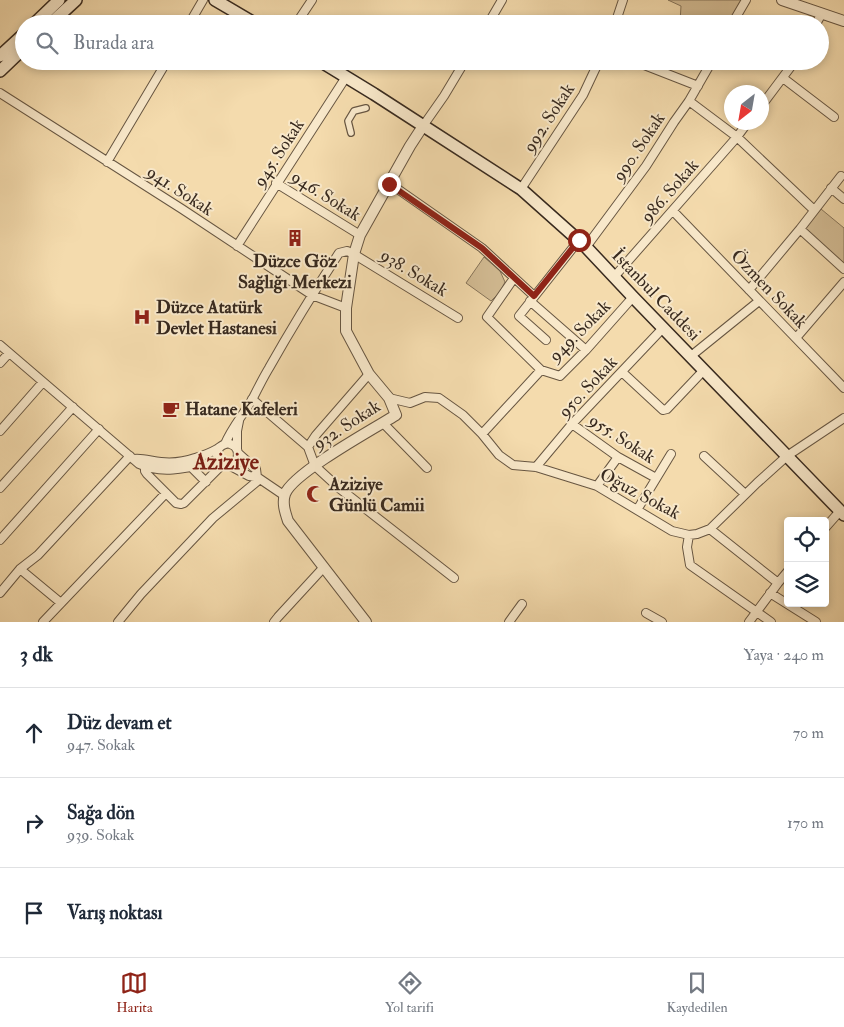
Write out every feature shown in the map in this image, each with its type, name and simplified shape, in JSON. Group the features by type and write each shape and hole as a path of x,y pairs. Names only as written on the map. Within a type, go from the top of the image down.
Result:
{"main road":[{"path":"43,15 59,0"},
{"path":"60,15 76,0"},
{"path":"215,0 241,15"},
{"path":"1,53 15,41"},
{"path":"0,71 15,57"},
{"name":"İstanbul Caddesi","path":"335,70 521,189 583,244 842,513"}],"street":[{"path":"195,15 204,0"},
{"path":"302,15 312,0"},
{"path":"493,15 502,0"},
{"path":"618,15 624,0"},
{"path":"737,15 746,0"},
{"path":"782,0 828,15"},
{"path":"829,16 844,21"},
{"path":"108,162 162,70"},
{"path":"423,126 460,70"},
{"name":"992. Sokak","path":"521,189 583,95 595,70"},
{"path":"657,70 698,86"},
{"name":"990. Sokak","path":"532,299 583,244 646,166 707,70"},
{"path":"769,97 789,70"},
{"name":"945. Sokak","path":"236,246 346,77"},
{"path":"783,78 834,118"},
{"name":"941. Sokak","path":"0,93 182,209 312,295 346,308"},
{"path":"689,101 737,138 814,210"},
{"path":"351,133 348,121 354,110 366,108"},
{"name":"932. Sokak","path":"284,496 288,488 315,466 396,415 389,398 369,374 346,331 346,308 354,254 360,235 423,126"},
{"name":"986. Sokak","path":"614,277 742,130"},
{"path":"749,290 841,176"},
{"name":"946. Sokak","path":"276,183 360,235"},
{"path":"389,184 482,248 586,350"},
{"path":"831,188 844,200"},
{"name":"Özmen Sokak","path":"673,211 844,388"},
{"path":"800,229 844,268"},
{"path":"354,254 347,251 339,253 268,368 252,399 232,429 218,455 224,463 249,476 258,478 284,496 285,512 288,520 366,622"},
{"name":"938. Sokak","path":"354,254 458,318"},
{"path":"514,278 487,317 541,370"},
{"path":"796,338 844,282"},
{"name":"949. Sokak","path":"482,434 541,370 560,376 633,297"},
{"path":"532,299 519,316 546,340"},
{"path":"691,356 759,301"},
{"name":"950. Sokak","path":"536,467 572,424 663,328"},
{"path":"0,345 139,464 145,467 159,470 224,463 231,464 236,460 238,451 239,421"},
{"path":"0,363 9,352"},
{"path":"622,372 663,410 667,409 704,370"},
{"path":"308,447 316,435 369,374"},
{"path":"0,431 44,382"},
{"name":"Oğuz Sokak","path":"389,398 410,403 425,396 438,398 463,415 482,434 499,456 513,465 536,467 597,486 672,531 696,534 710,529"},
{"path":"252,399 308,447 315,466 339,488 454,578"},
{"path":"396,415 410,403"},
{"path":"0,488 73,407"},
{"path":"778,583 710,529 787,456 844,418"},
{"path":"383,423 426,468"},
{"name":"955. Sokak","path":"572,424 618,457 656,478"},
{"path":"0,540 99,429"},
{"path":"132,457 160,462 176,462 200,457 222,446 232,444 256,469 258,478"},
{"path":"637,510 671,454"},
{"path":"704,456 745,494"},
{"path":"0,593 20,569 38,555 132,457"},
{"path":"597,486 618,457"},
{"path":"145,467 147,474 176,503 181,504 224,463"},
{"path":"191,467 206,482"},
{"path":"118,622 141,594 213,518 258,478"},
{"path":"43,622 166,493"},
{"path":"829,524 842,513"},
{"path":"689,534 687,547 690,565 771,622"},
{"path":"274,622 324,567"},
{"path":"20,569 61,603"},
{"path":"750,622 784,576"},
{"path":"770,593 816,622"},
{"path":"509,622 522,604"},
{"path":"646,612 662,622"}],"shaded area":[{"path":"668,0 742,0 733,15 680,15 681,6"},
{"path":"821,209 844,228 844,263 804,229"},
{"path":"484,257 500,271 505,282 500,292 491,301 466,283"}],"place":[{"name":"Düzce Göz Sağlığı Merkezi","path":"295,238"},
{"name":"Düzce Atatürk Devlet Hastanesi","path":"142,317"},
{"name":"Hatane Kafeleri","path":"171,409"},
{"name":"Aziziye Günlü Camii","path":"315,494"}],"district":[{"name":"Aziziye","path":"226,462"}],"route":[{"path":"389,184 482,248 534,296 579,240"}]}
